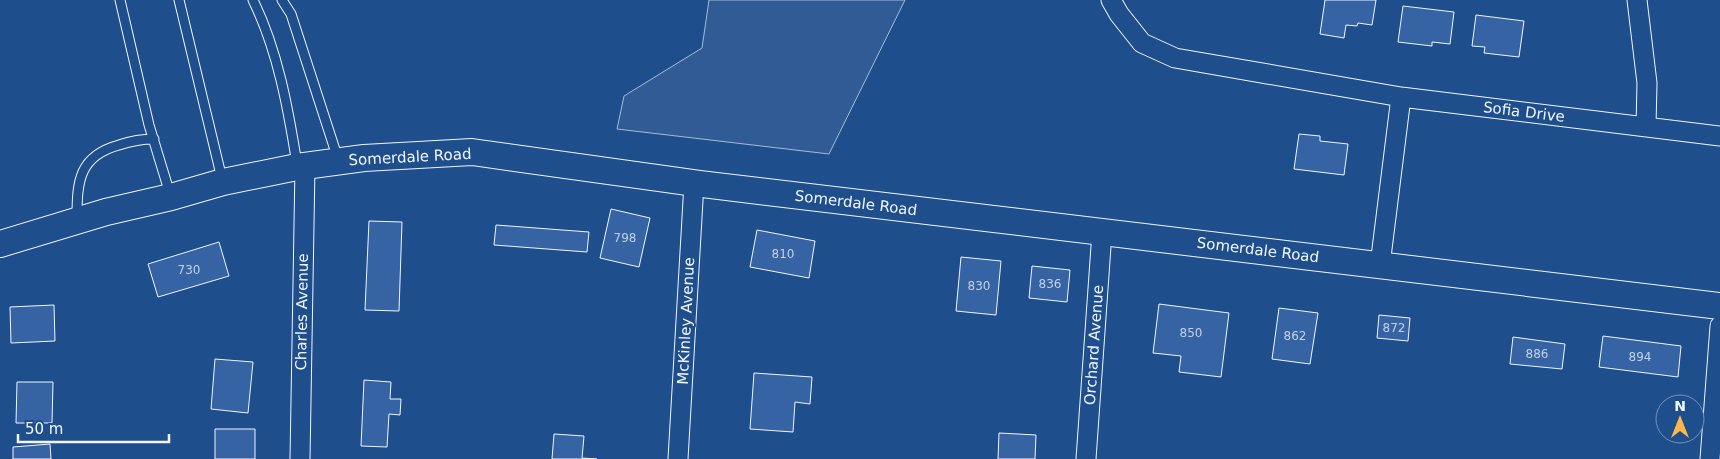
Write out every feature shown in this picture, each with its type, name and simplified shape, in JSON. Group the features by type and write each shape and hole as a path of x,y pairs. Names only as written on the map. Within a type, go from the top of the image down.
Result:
{"main road":[{"name":"Somerdale Road","path":"0,244 106,212 171,197 223,182 301,166 364,158 472,152 694,183 1720,306"}],"street":[{"name":"Sofia Drive","path":"1111,0 1118,14 1142,43 1175,58 1401,97 1720,136"},
{"path":"1637,0 1647,83 1646,126"},
{"path":"1380,265 1401,97"},
{"name":"Charles Avenue","path":"300,459 301,166"},
{"name":"McKinley Avenue","path":"678,459 694,183"},
{"name":"Orchard Avenue","path":"1086,459 1102,232"},
{"path":"1710,459 1720,326"}],"lane":[{"path":"120,0 154,139 171,197"},
{"path":"179,0 223,182"},
{"path":"253,0 267,33 280,76 301,166"},
{"path":"282,0 291,14 339,161"},
{"path":"77,220 79,182 89,160 111,147 154,139"}],"shaded area":[{"path":"709,0 905,0 829,154 617,129 624,96 702,48"}],"building":[{"path":"1325,0 1376,0 1372,25 1358,23 1357,26 1346,25 1344,38 1320,34"},
{"path":"1403,6 1454,12 1450,44 1432,42 1432,46 1398,42"},
{"path":"1476,15 1524,21 1519,57 1484,53 1485,47 1472,46"},
{"path":"1299,134 1320,136 1320,141 1348,144 1344,175 1294,169"},
{"path":"611,209 650,218 639,267 600,258"},
{"path":"369,221 402,222 399,311 365,310"},
{"path":"496,225 589,232 587,252 494,245"},
{"path":"757,230 815,241 809,278 750,267"},
{"path":"219,242 229,276 158,297 148,264"},
{"path":"961,257 1001,261 996,315 956,311"},
{"path":"1032,266 1070,270 1067,302 1029,298"},
{"path":"1159,304 1229,313 1221,377 1179,372 1181,356 1153,353"},
{"path":"54,305 55,341 11,343 10,307"},
{"path":"1279,308 1318,313 1310,364 1272,359"},
{"path":"1379,315 1410,318 1408,341 1377,338"},
{"path":"1603,336 1681,346 1678,377 1599,367"},
{"path":"1513,337 1565,344 1562,369 1510,364"},
{"path":"215,359 253,362 248,413 211,409"},
{"path":"754,373 812,377 810,404 795,402 793,432 750,429"},
{"path":"364,380 391,382 390,399 401,399 400,415 389,414 387,447 361,446"},
{"path":"17,382 53,382 52,423 16,423"},
{"path":"215,429 255,429 255,459 215,459"},
{"path":"999,433 1036,435 1035,459 998,459"},
{"path":"554,434 584,436 582,458 597,459 552,459"},
{"path":"50,444 51,459 13,459 13,447"}]}
